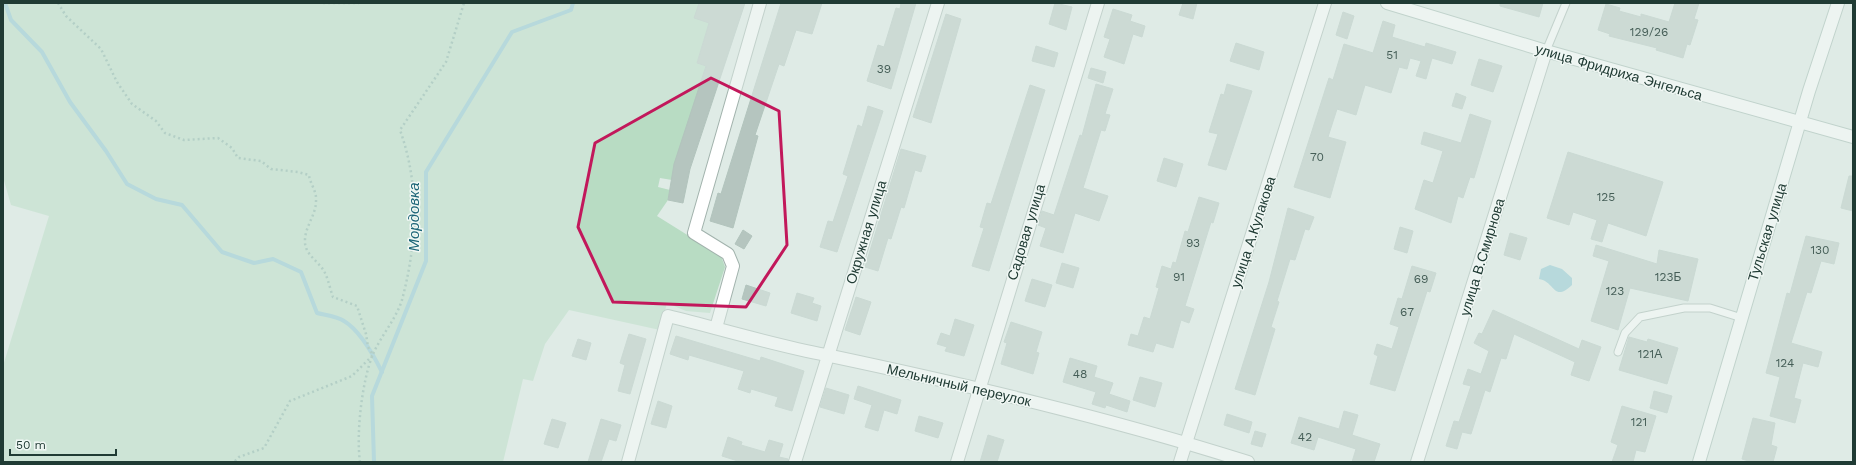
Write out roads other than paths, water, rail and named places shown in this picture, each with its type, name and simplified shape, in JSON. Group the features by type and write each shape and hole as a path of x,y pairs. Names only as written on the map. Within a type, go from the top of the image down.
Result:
{"street":[{"path":"716,328 733,266 728,254 694,233 760,3"},
{"name":"Окружная улица","path":"795,462 938,3"},
{"name":"Садовая улица","path":"956,462 1098,3"},
{"name":"улица А.Кулакова","path":"1180,462 1325,3"},
{"name":"улица Фридриха Энгельса","path":"1387,3 1546,51 1853,137"},
{"name":"Тульская улица","path":"1699,462 1800,123 1838,3"},
{"name":"улица В.Смирнова","path":"1417,462 1546,51"},
{"name":"Мельничный переулок","path":"628,462 668,316 827,356 978,388 1186,443 1248,462"}],"lane":[{"path":"1546,51 1566,3"},
{"path":"1618,352 1625,333 1640,317 1684,308 1710,308 1742,318"}],"water":[{"path":"1550,265 1562,269 1572,278 1572,285 1566,290 1557,292 1548,283 1539,279 1541,269"}],"waterway":[{"path":"5,3 11,20 42,52 70,102 106,151 127,184 156,199 182,205 222,252 254,263 273,259 301,272 317,313 338,318 350,325 366,344 382,372"},
{"name":"Мордовка","path":"374,462 372,396 426,261 426,172 512,32 571,10 573,3"}]}
